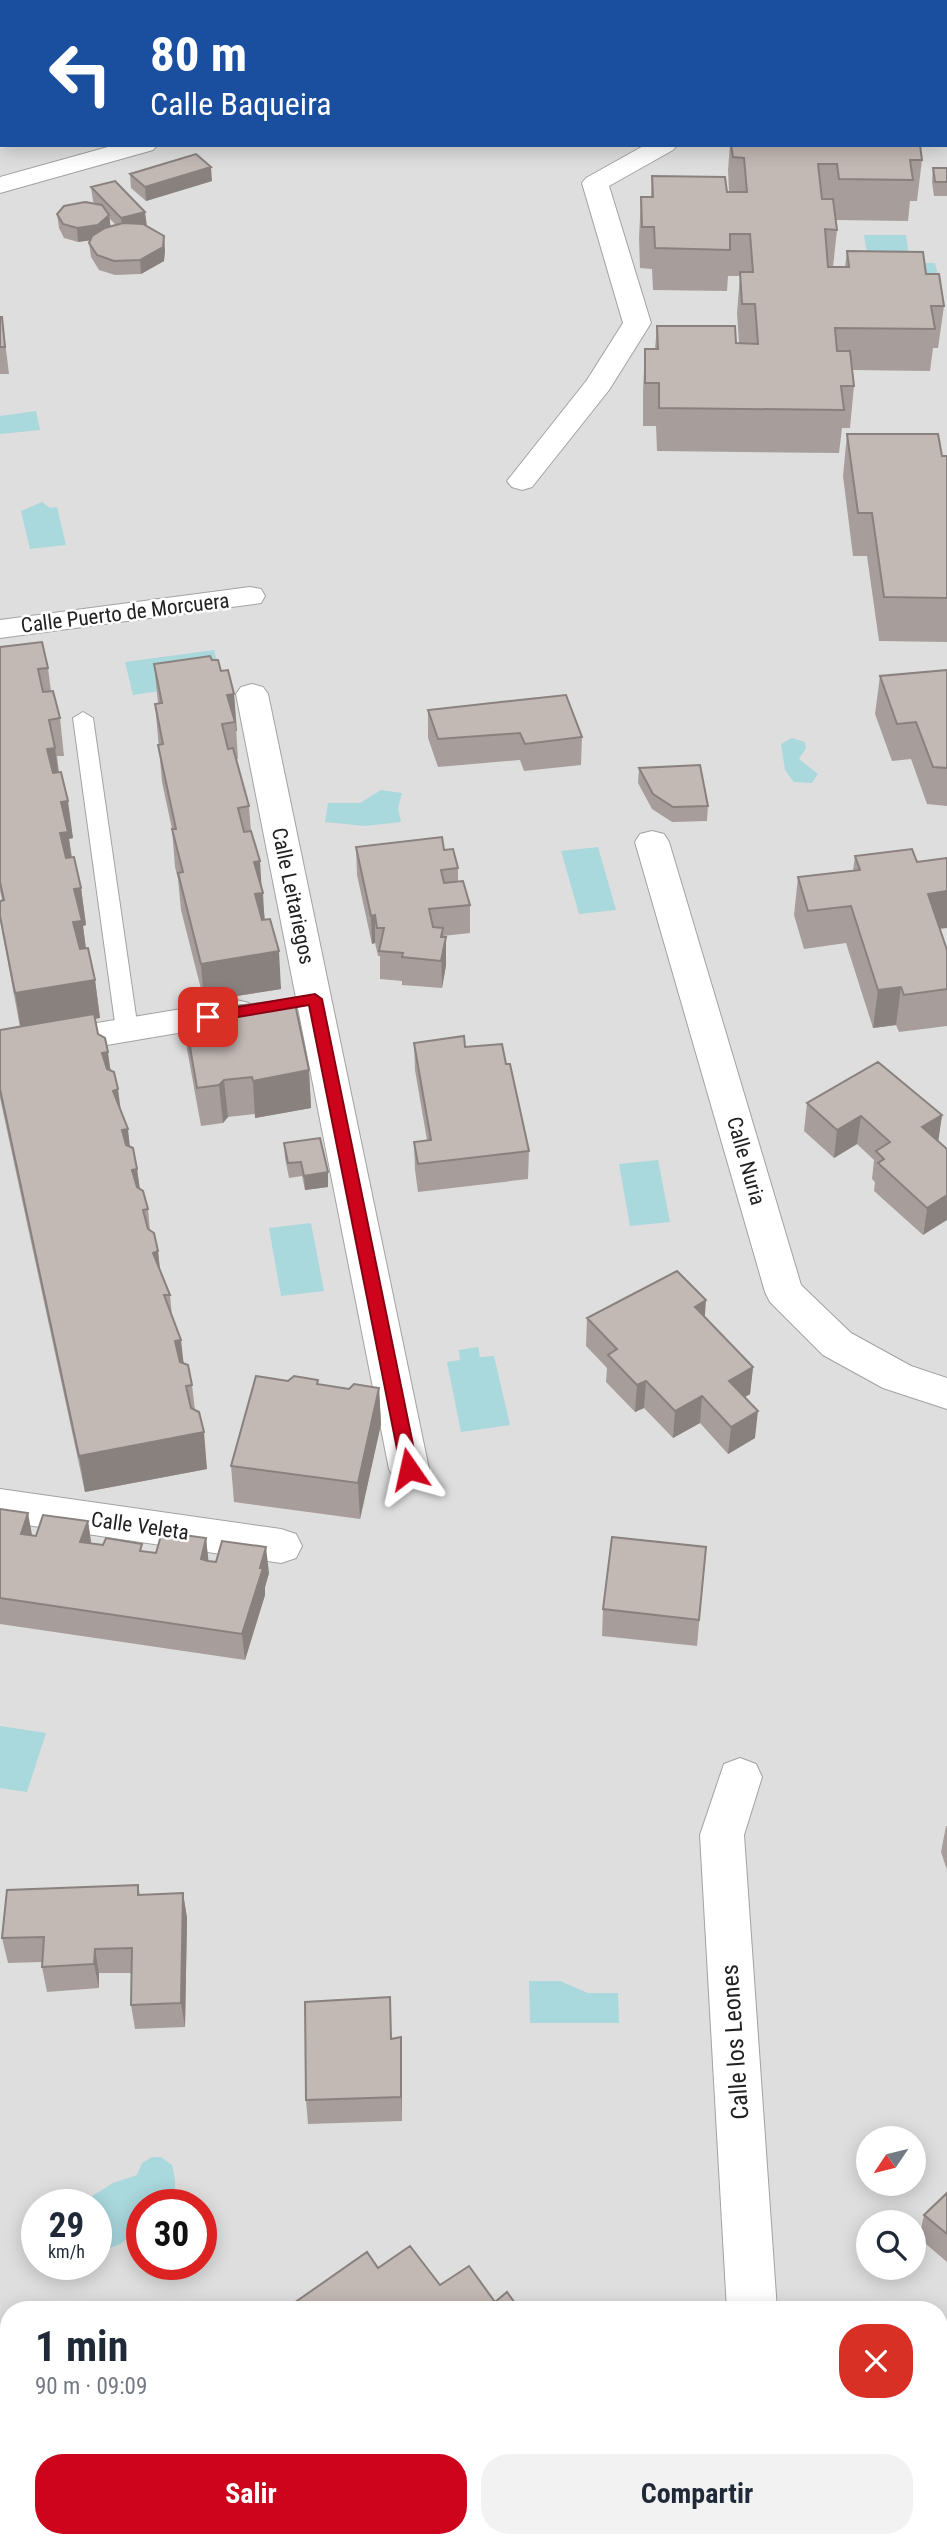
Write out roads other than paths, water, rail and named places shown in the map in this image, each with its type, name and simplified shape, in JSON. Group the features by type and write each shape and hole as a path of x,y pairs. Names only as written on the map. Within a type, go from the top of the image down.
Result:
{"street":[{"path":"0,186 137,147"},
{"path":"522,481 599,384 637,323 595,183 660,147"},
{"name":"Calle Puerto de Morcuera","path":"0,629 250,596"},
{"name":"Calle Leitariegos","path":"252,694 292,1003 409,1469"},
{"name":"Calle Nuria","path":"652,842 784,1292 837,1344 897,1377 947,1394"},
{"path":"0,1051 292,1003"},
{"name":"Calle Veleta","path":"0,1506 281,1546"},
{"name":"Calle los Leones","path":"740,1777 722,1835 751,2301"}],"lane":[{"path":"83,718 127,1030"}],"water":[{"path":"864,235 906,235 910,263 935,263 938,275 906,275 869,266"},
{"path":"36,411 40,430 0,434 0,416"},
{"path":"42,502 50,508 57,507 66,545 30,549 21,511"},
{"path":"214,650 223,682 133,695 125,662"},
{"path":"792,738 805,742 806,748 799,759 818,774 812,783 794,782 785,770 781,744"},
{"path":"381,790 402,793 398,808 401,822 365,826 325,822 328,803 360,803"},
{"path":"598,847 616,910 579,914 561,851"},
{"path":"658,1160 670,1222 630,1226 619,1164"},
{"path":"311,1223 324,1291 281,1296 269,1228"},
{"path":"478,1347 480,1357 494,1356 510,1425 461,1432 447,1362 460,1360 459,1350"},
{"path":"0,1726 46,1733 27,1792 0,1788"},
{"path":"529,1981 560,1981 588,1993 618,1993 619,2023 530,2023"},
{"path":"152,2157 161,2157 172,2165 174,2189 126,2189 126,2240 112,2247 112,2189 103,2189 137,2175 142,2163"}]}
